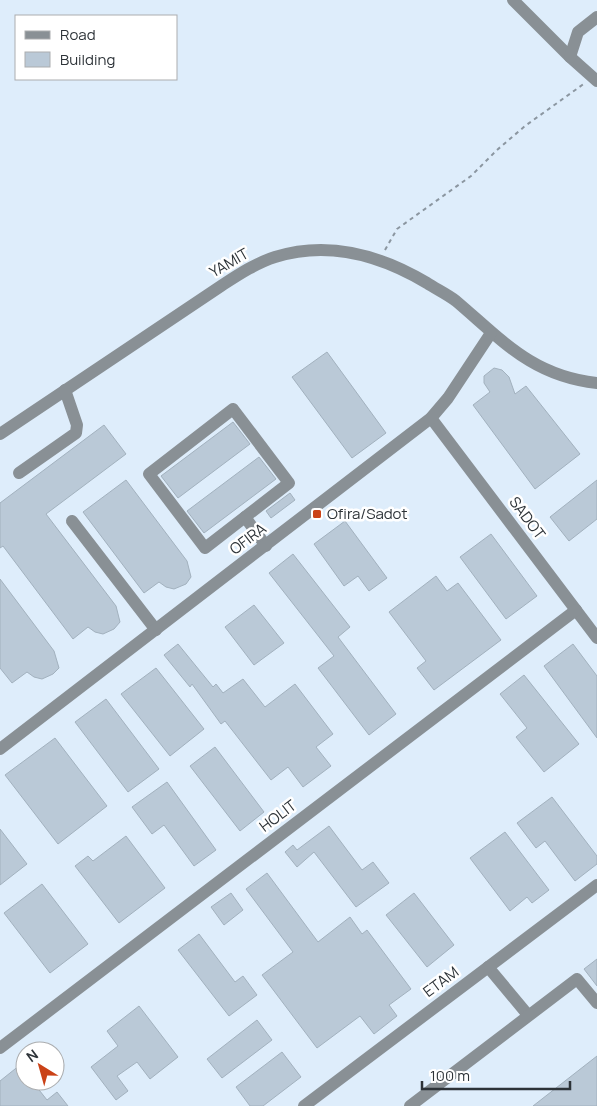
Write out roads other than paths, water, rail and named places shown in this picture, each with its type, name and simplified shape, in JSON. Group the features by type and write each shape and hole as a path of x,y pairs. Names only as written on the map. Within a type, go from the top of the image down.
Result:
{"street":[{"path":"513,0 570,57 595,79"},
{"path":"570,57 578,32 597,17"},
{"name":"YAMIT","path":"0,434 221,286 274,257 300,251 350,251 380,260 412,274 454,299 491,333 536,364 569,379 597,383"},
{"name":"OFIRA","path":"0,749 431,418 448,398 491,333"},
{"path":"19,473 76,433 77,425 65,390"},
{"path":"233,410 289,483 245,517 205,548 148,474 233,410"},
{"name":"SADOT","path":"431,418 597,638"},
{"path":"245,517 266,546"},
{"path":"72,521 156,630"},
{"name":"HOLIT","path":"0,1048 576,610"},
{"name":"ETAM","path":"304,1106 597,885"},
{"path":"488,967 528,1015"},
{"path":"410,1106 577,979 597,1003"}],"place":[{"name":"Ofira/Sadot","path":"317,514"}]}
